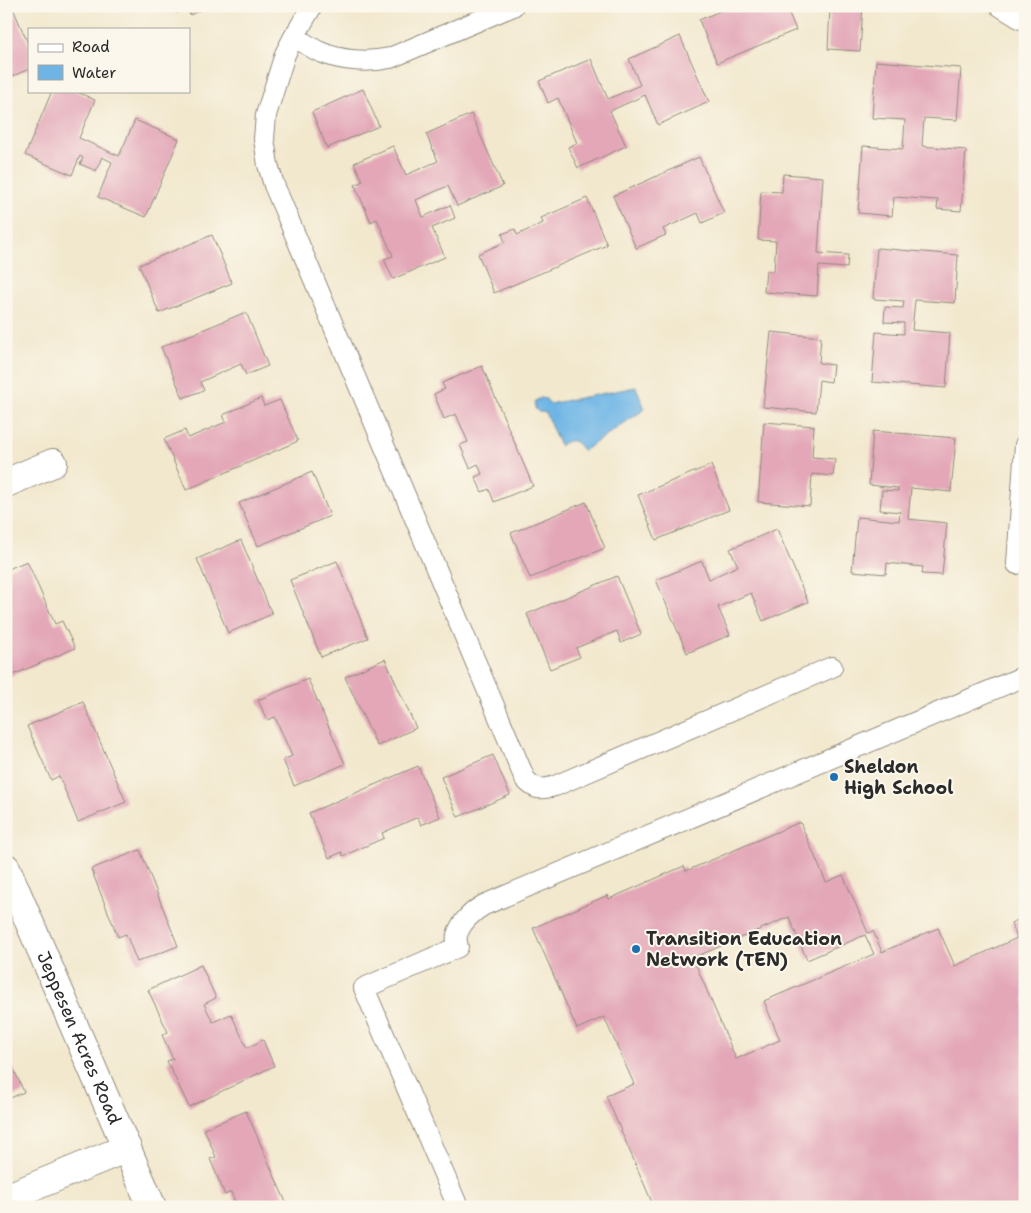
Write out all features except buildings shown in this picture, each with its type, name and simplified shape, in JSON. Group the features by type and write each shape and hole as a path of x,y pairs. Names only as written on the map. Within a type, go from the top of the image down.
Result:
{"street":[{"path":"6,483 52,463"},
{"name":"Jeppesen Acres Road","path":"6,868 152,1207"},
{"path":"6,1198 127,1148"}],"lane":[{"path":"312,6 285,54 266,115 264,139 268,166 274,185 525,779 532,787 545,789 555,786 832,667"},
{"path":"294,37 320,51 344,58 376,61 390,58 513,6"},
{"path":"1000,6 1025,20"},
{"path":"1017,564 1025,445"},
{"path":"458,1207 364,988 458,947 457,934 464,922 484,905 1025,676"}],"water":[{"path":"636,387 645,409 583,451 573,441 567,441 560,446 545,412 538,412 535,409 535,401 541,398 546,399 549,404"}],"place":[{"name":"Sheldon High School","path":"834,777"},
{"name":"Transition Education Network (TEN)","path":"636,949"}]}
